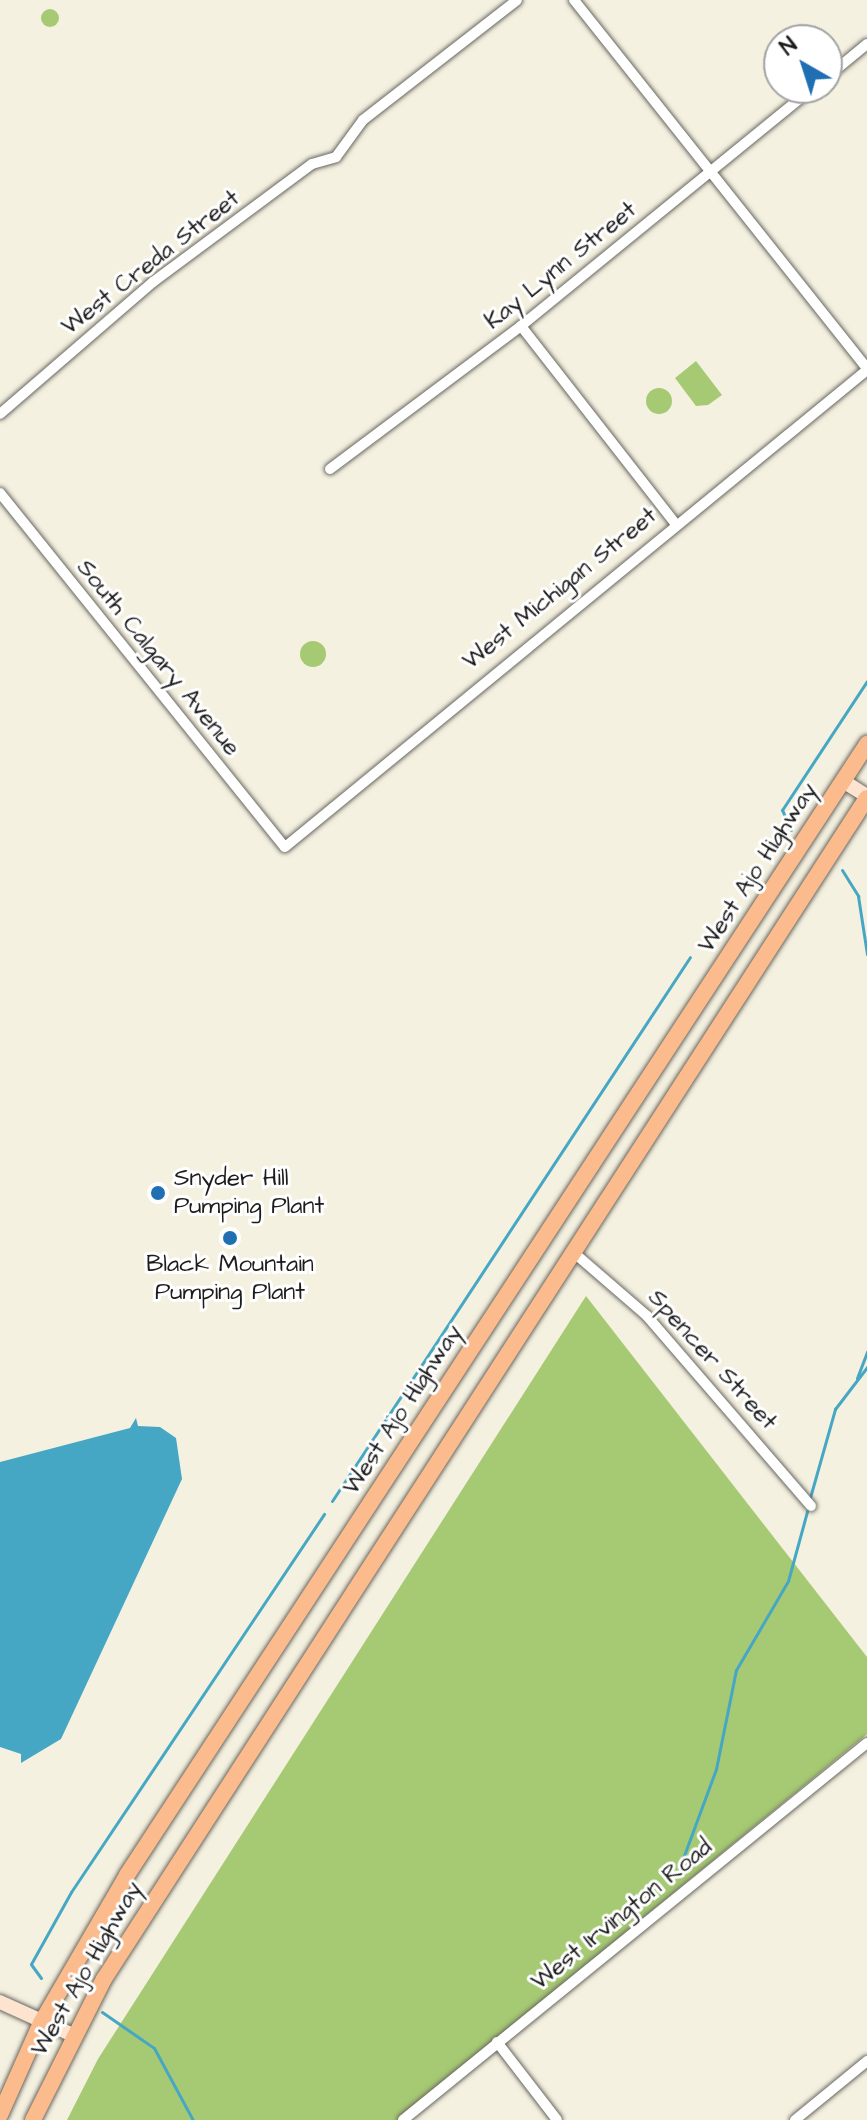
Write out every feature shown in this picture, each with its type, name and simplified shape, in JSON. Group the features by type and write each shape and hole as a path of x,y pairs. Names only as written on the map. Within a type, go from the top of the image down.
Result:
{"main road":[{"name":"West Ajo Highway","path":"0,2115 41,2023 127,1875 601,1155 867,744"},
{"name":"West Ajo Highway","path":"33,2120 112,1966 867,797"},
{"path":"572,1251 570,1214 601,1155"}],"street":[{"name":"West Creda Street","path":"0,414 153,282 312,164 336,157 363,120 517,0"},
{"path":"574,0 867,370"},
{"path":"843,64 867,44"},
{"name":"Kay Lynn Street","path":"330,469 521,326 793,104"},
{"path":"521,326 674,522"},
{"name":"West Michigan Street","path":"285,847 674,522 867,370"},
{"name":"South Calgary Avenue","path":"0,493 285,847"},
{"path":"843,781 867,797"},
{"name":"Spencer Street","path":"572,1251 647,1316 811,1506"},
{"name":"West Irvington Road","path":"403,2120 867,1743"},
{"path":"0,2002 75,2036"},
{"path":"497,2042 557,2120"},
{"path":"795,2120 867,2061"}],"green space":[{"path":"46,9 54,9 59,18 57,25 46,27 41,22 41,14"},
{"path":"696,361 722,395 708,405 696,406 675,378"},
{"path":"659,388 668,392 672,401 668,410 659,414 650,410 646,401 650,392"},
{"path":"313,641 322,645 326,654 322,663 313,667 304,663 300,654 304,645"},
{"path":"586,1296 867,1657 867,1734 397,2120 67,2120 98,2059"}],"water":[{"path":"136,1418 138,1426 160,1427 176,1438 182,1479 61,1739 21,1763 21,1754 0,1747 0,1462 130,1428"}],"waterway":[{"path":"791,830 782,810 867,681"},
{"path":"842,870 858,896 867,954"},
{"path":"332,1501 690,957"},
{"path":"857,1378 867,1352"},
{"path":"809,1501 835,1409 867,1367"},
{"path":"679,1869 716,1769 736,1670 788,1581 808,1508"},
{"path":"41,1978 31,1964 71,1892 324,1514"},
{"path":"102,2012 154,2048 193,2120"}],"place":[{"name":"Snyder Hill Pumping Plant","path":"158,1193"},
{"name":"Black Mountain Pumping Plant","path":"230,1238"}]}
